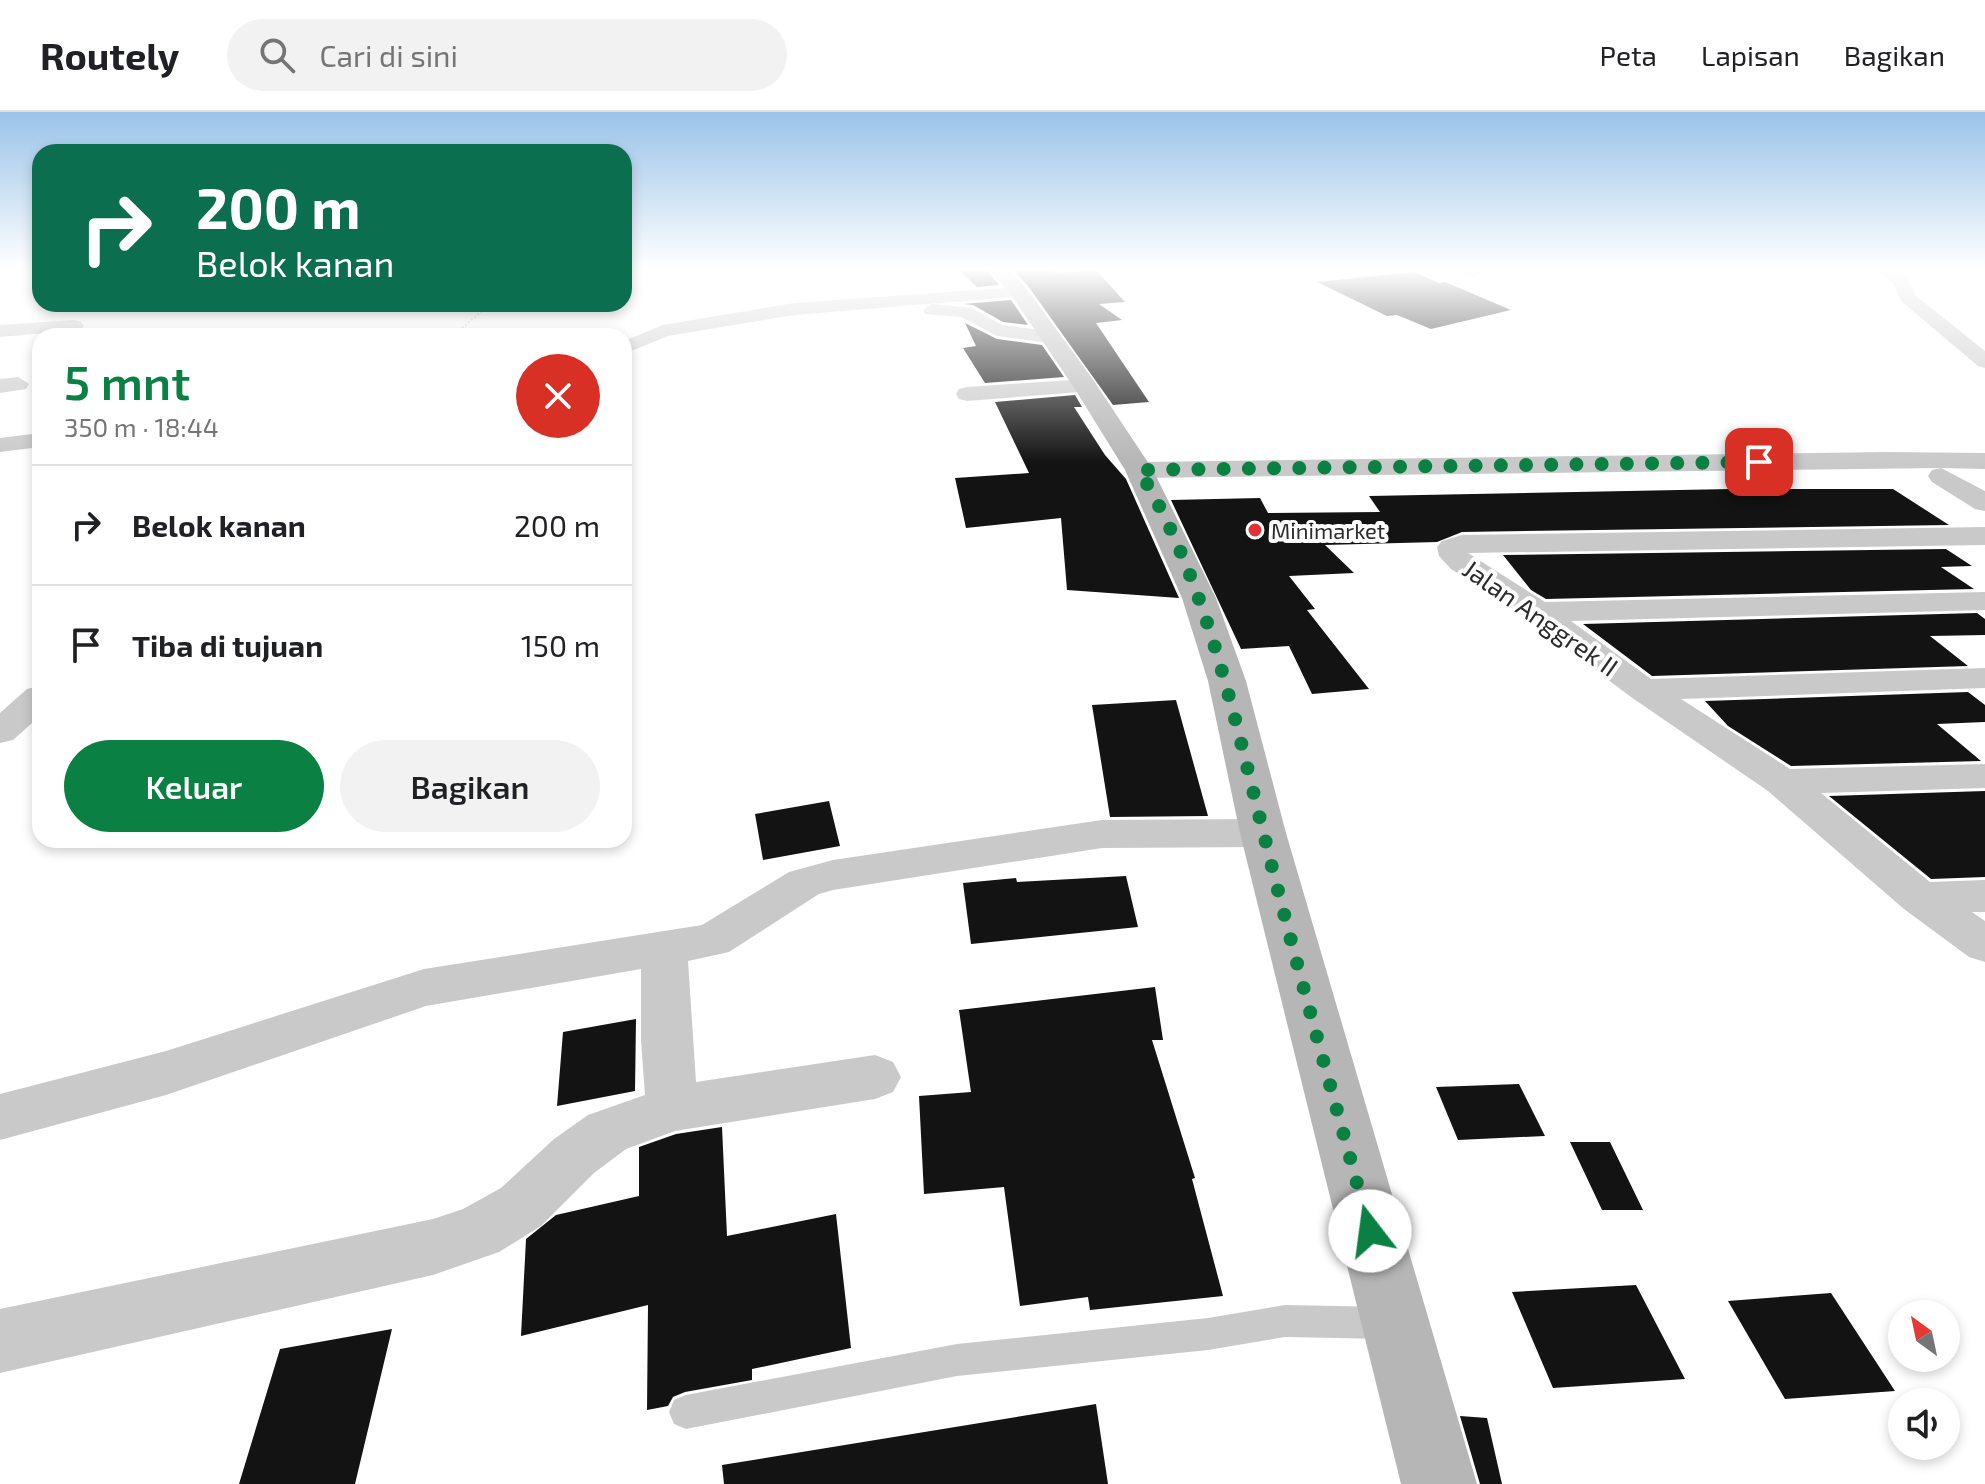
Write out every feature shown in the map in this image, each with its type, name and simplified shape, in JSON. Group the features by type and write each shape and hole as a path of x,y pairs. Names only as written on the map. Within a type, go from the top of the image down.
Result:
{"main road":[{"path":"1047,334 1085,386 1144,478 1199,598 1222,667 1263,833 1439,1484"}],"street":[{"path":"632,344 654,334"},
{"path":"1027,334 1049,337"},
{"path":"1951,334 1985,362"},
{"path":"967,394 1085,386"},
{"path":"0,445 32,441"},
{"path":"1144,478 1886,460 1985,461"},
{"path":"1941,476 1985,503"},
{"path":"1144,478 1225,481 1618,481 1985,476"},
{"name":"Jalan Anggrek II","path":"1985,536 1462,544 1452,547 1454,556 1462,563 1538,612 1643,690 1782,782 1920,898 1985,945"},
{"path":"1538,612 1985,601"},
{"path":"1643,690 1985,678"},
{"path":"0,732 32,704"},
{"path":"1782,782 1985,776"},
{"path":"0,1117 166,1073 424,988 713,940 804,883 833,875 1102,834 1263,833"},
{"path":"1920,898 1985,896"},
{"path":"664,947 666,1040 673,1108"},
{"path":"0,1341 448,1242 478,1232 521,1207 574,1156 607,1132 673,1108 875,1077"}],"lane":[{"path":"686,1412 957,1360 1208,1334 1285,1321 1395,1323"}],"building":[{"path":"970,334 987,334 997,339 1042,345 1064,377 985,383 963,348 976,346"},
{"path":"1062,334 1103,334 1149,402 1113,405"},
{"path":"1075,395 1082,407 1074,407 1105,455 1126,479 1179,598 1067,590 1061,518 966,528 955,478 1029,473 995,402"},
{"path":"1893,489 1949,525 1462,532 1437,542 1325,545 1354,573 1289,576 1315,609 1307,610 1369,689 1312,694 1289,646 1241,649 1171,500 1260,498 1268,513 1380,512 1369,496"},
{"path":"1946,549 1972,566 1941,567 1974,589 1546,599 1531,590 1503,555"},
{"path":"1977,613 1985,619 1985,635 1930,636 1968,666 1652,676 1583,624"},
{"path":"1968,692 1985,705 1985,722 1937,724 1981,761 1791,766 1728,726 1705,701"},
{"path":"1176,700 1208,816 1110,817 1092,705"},
{"path":"1985,791 1985,877 1931,879 1829,796"},
{"path":"829,801 840,846 763,860 755,814"},
{"path":"1126,876 1138,927 971,944 963,883 1016,878 1017,882"},
{"path":"1155,987 1163,1040 1152,1040 1195,1178 1192,1179 1223,1296 1090,1310 1088,1297 1020,1306 1004,1187 924,1194 919,1096 971,1092 959,1010"},
{"path":"636,1019 635,1091 557,1106 563,1032"},
{"path":"1519,1084 1545,1136 1458,1140 1436,1087"},
{"path":"722,1127 727,1236 836,1214 851,1348 752,1369 752,1380 685,1392 673,1397 668,1406 647,1410 648,1305 521,1336 526,1239 556,1215 639,1196 639,1147 676,1134"},
{"path":"1570,1142 1610,1142 1643,1210 1602,1210"},
{"path":"1636,1285 1685,1379 1553,1388 1512,1292"},
{"path":"1831,1293 1893,1388 1888,1388 1888,1392 1785,1399 1728,1301"},
{"path":"392,1329 355,1484 239,1484 280,1349"},
{"path":"1096,1404 1108,1484 724,1484 722,1465"},
{"path":"1460,1416 1487,1418 1502,1484 1480,1484"}],"place":[{"name":"Minimarket","path":"1255,530"}],"route":[{"path":"1370,1231 1263,833 1227,681 1199,598 1139,470 1759,462"}]}
